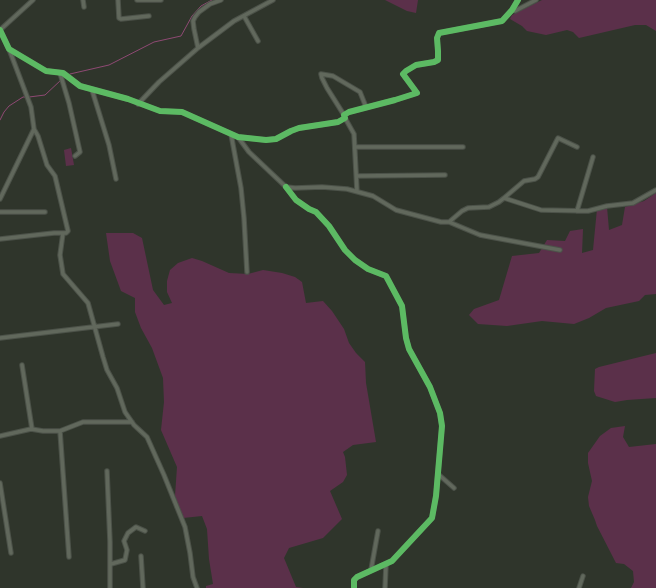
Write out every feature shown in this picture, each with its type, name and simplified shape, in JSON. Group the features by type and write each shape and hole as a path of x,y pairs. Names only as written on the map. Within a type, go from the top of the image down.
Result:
{"street":[{"path":"33,0 0,30 9,50 13,54 46,71 60,75 63,73 80,86 128,99 160,111 182,112 238,137 257,140 276,139 299,128 338,122 366,107 417,93 403,74 416,65 438,60 437,35 439,33 502,21 512,10 518,0"},
{"path":"83,0 84,7"},
{"path":"118,0 119,18 149,16"},
{"path":"137,0 161,0"},
{"path":"198,48 194,29 195,17 210,4 221,0"},
{"path":"138,104 159,82 198,48 234,21 272,0"},
{"path":"512,10 514,11 536,0"},
{"path":"244,16 258,41"},
{"path":"0,239 68,233 55,176 48,165 34,129 31,107 13,54"},
{"path":"357,191 354,134 327,88 321,74 333,76 360,92 366,107"},
{"path":"60,75 64,85 80,152 75,156"},
{"path":"92,90 109,145 116,179"},
{"path":"0,199 34,129"},
{"path":"231,134 241,188 244,218 246,272"},
{"path":"238,137 249,152 286,187 296,200 316,212 329,226 345,250 354,260 368,269 386,276 402,306 409,349 430,387 440,413 442,426 434,515 392,561 357,577 354,580 354,588"},
{"path":"449,222 462,210 468,208 489,207 499,202 524,181 538,177 558,138 577,147"},
{"path":"355,147 463,147"},
{"path":"577,211 593,157"},
{"path":"357,176 446,175"},
{"path":"0,186 6,186"},
{"path":"286,187 322,187 357,191 377,198 396,210 435,221 449,222 480,234 560,250"},
{"path":"504,198 541,210 588,211 607,206 633,203 656,190"},
{"path":"0,212 45,212"},
{"path":"63,233 60,255 63,274 88,303 107,370 117,388 125,412 132,422 147,437 164,475 185,527 193,577 197,588"},
{"path":"0,338 118,324"},
{"path":"22,365 32,429"},
{"path":"0,436 32,429 43,431 60,431 83,422 132,422"},
{"path":"60,431 69,557"},
{"path":"107,470 111,564 110,588"},
{"path":"438,474 454,488"},
{"path":"0,483 11,553"},
{"path":"111,564 125,560 127,550 124,541 128,533 136,527 146,531"},
{"path":"371,570 378,531"},
{"path":"141,556 143,588"},
{"path":"385,588 386,565"},
{"path":"579,588 583,576"}],"shaded area":[{"path":"385,0 418,0 416,13 407,11"},
{"path":"542,0 656,0 656,31 646,25 635,25 579,38 573,32 567,30 546,35 527,31 522,26 510,19 512,15"},
{"path":"71,148 74,165 66,166 64,150"},
{"path":"656,193 656,294 645,295 639,301 606,308 589,318 574,324 542,321 507,326 478,324 469,315 474,309 499,300 512,256 539,253 547,240 565,241 570,231 583,229 582,253 593,250 597,209 607,207 609,230 622,225 625,207 644,201"},
{"path":"106,233 133,233 142,238 153,290 164,305 172,303 167,292 167,281 170,270 178,263 192,258 229,273 248,274 263,270 295,277 302,282 306,303 323,301 344,329 349,343 365,362 366,383 376,442 353,445 343,452 347,475 343,482 330,491 342,519 323,538 289,548 284,558 296,587 303,588 206,588 206,586 213,584 209,559 207,529 202,516 183,518 175,496 177,467 161,430 164,402 163,378 152,348 141,328 135,312 135,298 121,291 110,261"},
{"path":"656,353 656,398 615,402 596,396 594,391 595,369"},
{"path":"625,426 623,437 629,447 656,444 656,588 631,588 634,582 633,571 624,564 616,563 597,526 589,506 588,497 592,481 588,463 588,453 600,436 611,428"}],"waterway":[{"path":"70,74 109,65 154,42 181,36 192,16 201,6 212,0"},
{"path":"29,97 45,95 61,80"},
{"path":"0,120 9,106 25,97"}],"cycle path":[{"path":"0,30 9,49 46,71 63,73 80,86 128,99 160,111 182,112 238,137 266,140 276,139 299,128 338,122 345,118 344,115 349,112 417,93 403,74 416,65 438,60 437,38 439,33 502,21 512,10 518,0"},
{"path":"286,187 296,200 316,212 329,226 345,250 355,260 368,269 386,276 402,306 409,349 430,387 440,413 442,426 436,496 432,518 392,561 357,577 354,580 354,588"}]}
